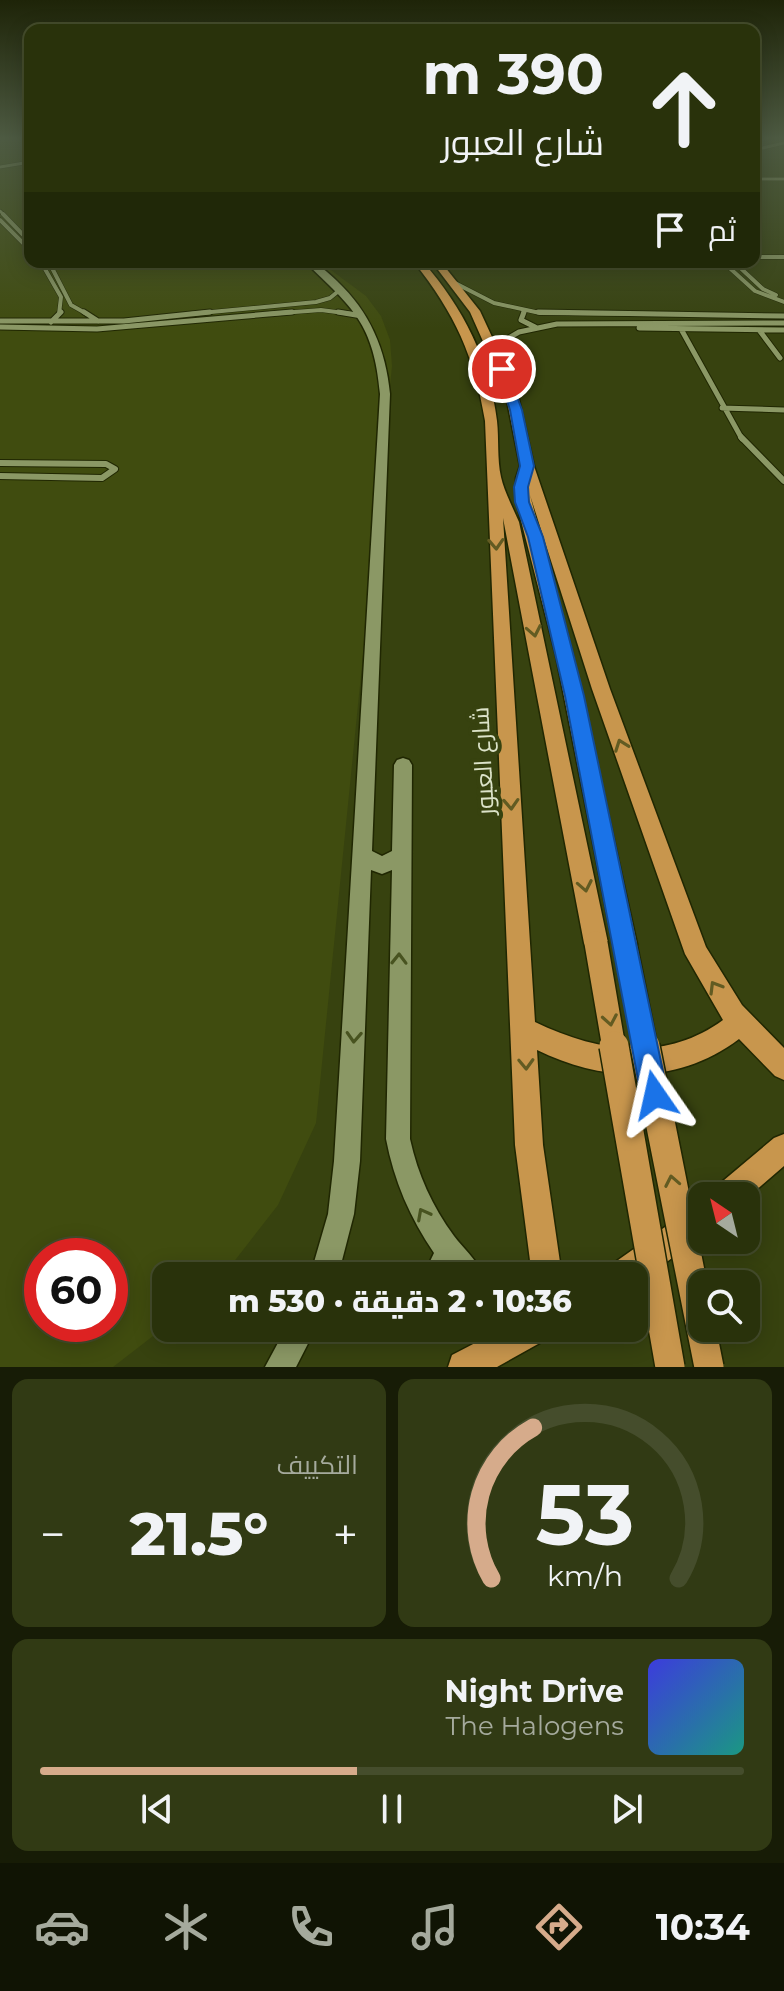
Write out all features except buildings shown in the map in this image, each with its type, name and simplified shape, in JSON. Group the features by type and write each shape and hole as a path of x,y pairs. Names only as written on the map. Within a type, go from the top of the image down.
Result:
{"main road":[{"name":"شارع العبور","path":"423,268 444,292 470,337 489,409 529,1145 545,1262"},
{"path":"441,268 475,311 493,347 516,410 527,466 601,689 691,938 709,977 740,1023 784,1067"},
{"path":"489,409 516,410"},
{"path":"527,466 521,487 522,502 535,537 575,696 709,1367"},
{"path":"492,476 510,514 596,943 670,1367"},
{"path":"524,1030 580,1056 640,1065 685,1057 705,1049 740,1023"},
{"path":"744,1182 784,1148"},
{"path":"641,1262 688,1228"},
{"path":"464,1367 505,1342"}],"street":[{"path":"0,211 24,236"},
{"path":"1,221 9,221"},
{"path":"1,221 24,244"},
{"path":"760,257 784,257"},
{"path":"44,268 61,297 62,310"},
{"path":"52,268 75,309 98,326"},
{"path":"316,268 341,289 363,316 380,348 385,394 346,1173 341,1214 328,1262"},
{"path":"730,268 755,291 784,300"},
{"path":"740,268 763,289 784,300"},
{"path":"455,283 494,303 524,311 784,316"},
{"path":"0,324 98,326 322,301 341,289"},
{"path":"322,301 333,305 331,310"},
{"path":"43,329 62,310 75,309"},
{"path":"0,324 43,329 331,310 363,316"},
{"path":"524,311 521,320 535,327"},
{"path":"493,347 535,327 599,323 784,323"},
{"path":"599,323 681,329 784,330"},
{"path":"681,329 722,408 762,463 784,481"},
{"path":"759,330 780,358"},
{"path":"722,408 784,410"},
{"path":"0,463 106,464 115,469 102,478 0,476"},
{"path":"0,485 20,464"},
{"path":"403,765 398,1139 413,1194 442,1262"},
{"path":"363,857 382,865 401,857"},
{"path":"280,1367 294,1342"}],"shaded area":[{"path":"0,202 24,202 24,268 328,268 366,296 381,316 390,340 392,366 316,1123 278,1205 233,1262 152,1262 152,1337 113,1367 0,1367"}],"route":[{"path":"502,369 516,410 527,466 521,487 522,502 535,537 575,696 655,1095"}]}
